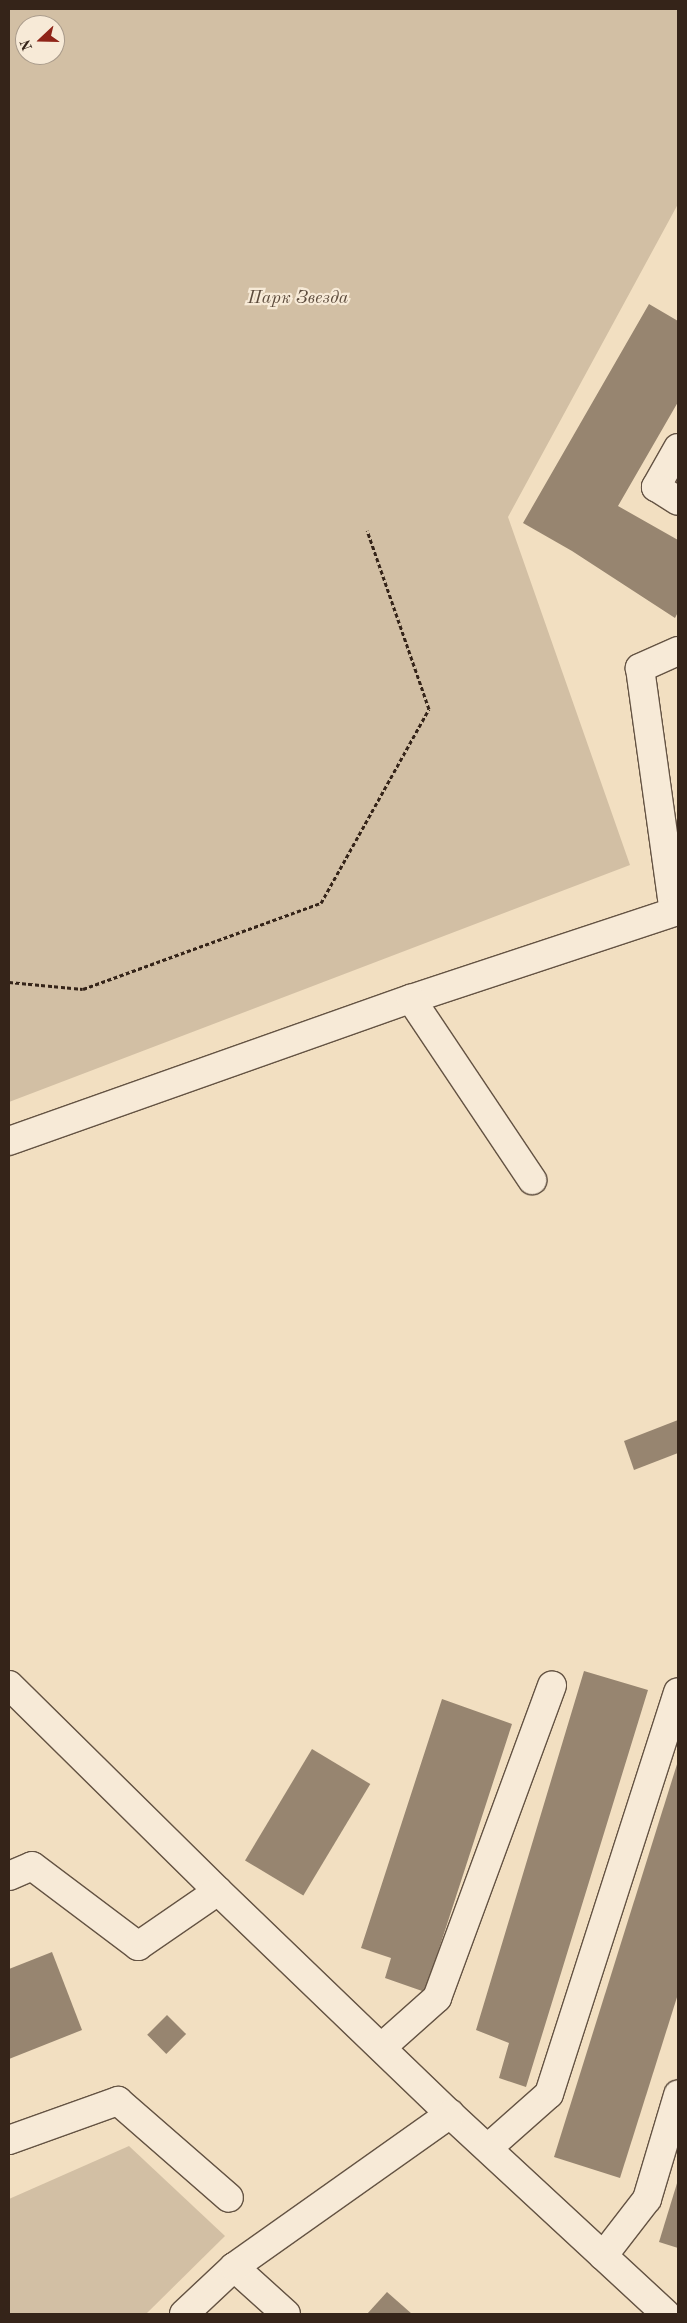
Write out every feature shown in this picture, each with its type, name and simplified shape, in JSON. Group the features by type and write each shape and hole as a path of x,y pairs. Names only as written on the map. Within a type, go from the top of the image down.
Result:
{"street":[{"path":"678,448 656,487 678,501"},
{"path":"9,1141 411,999 676,911 640,668 678,651"},
{"path":"411,999 532,1180"},
{"path":"9,1685 218,1891 450,2114 666,2314"},
{"path":"382,2047 437,1998 552,1686"},
{"path":"488,2148 548,2094 678,1692"},
{"path":"9,1876 32,1866 138,1946 218,1891"},
{"path":"603,2256 646,2199 678,2095"},
{"path":"9,2140 118,2101 229,2198"},
{"path":"184,2314 234,2267 450,2114"},
{"path":"234,2267 286,2314"}],"path":[{"path":"9,982 83,989 321,903 429,709 367,530"}],"green space":[{"name":"Парк Звезда","path":"9,9 678,9 678,204 508,517 630,865 9,1102"},
{"path":"129,2146 225,2236 146,2314 9,2314 9,2199"}],"building":[{"path":"649,304 678,321 678,402 618,506 678,540 678,612 675,618 572,551 523,523"},
{"path":"678,1420 678,1453 634,1470 624,1441"},
{"path":"584,1671 648,1690 526,2087 499,2078 509,2043 476,2030"},
{"path":"442,1699 512,1724 425,1992 385,1978 391,1958 361,1948"},
{"path":"312,1749 370,1784 303,1895 245,1860"},
{"path":"678,1761 678,1994 620,2178 554,2157"},
{"path":"52,1952 82,2030 9,2059 9,1969"},
{"path":"167,2015 186,2034 166,2054 147,2035"},
{"path":"678,2180 678,2248 659,2242"},
{"path":"387,2292 412,2314 367,2314"}]}
